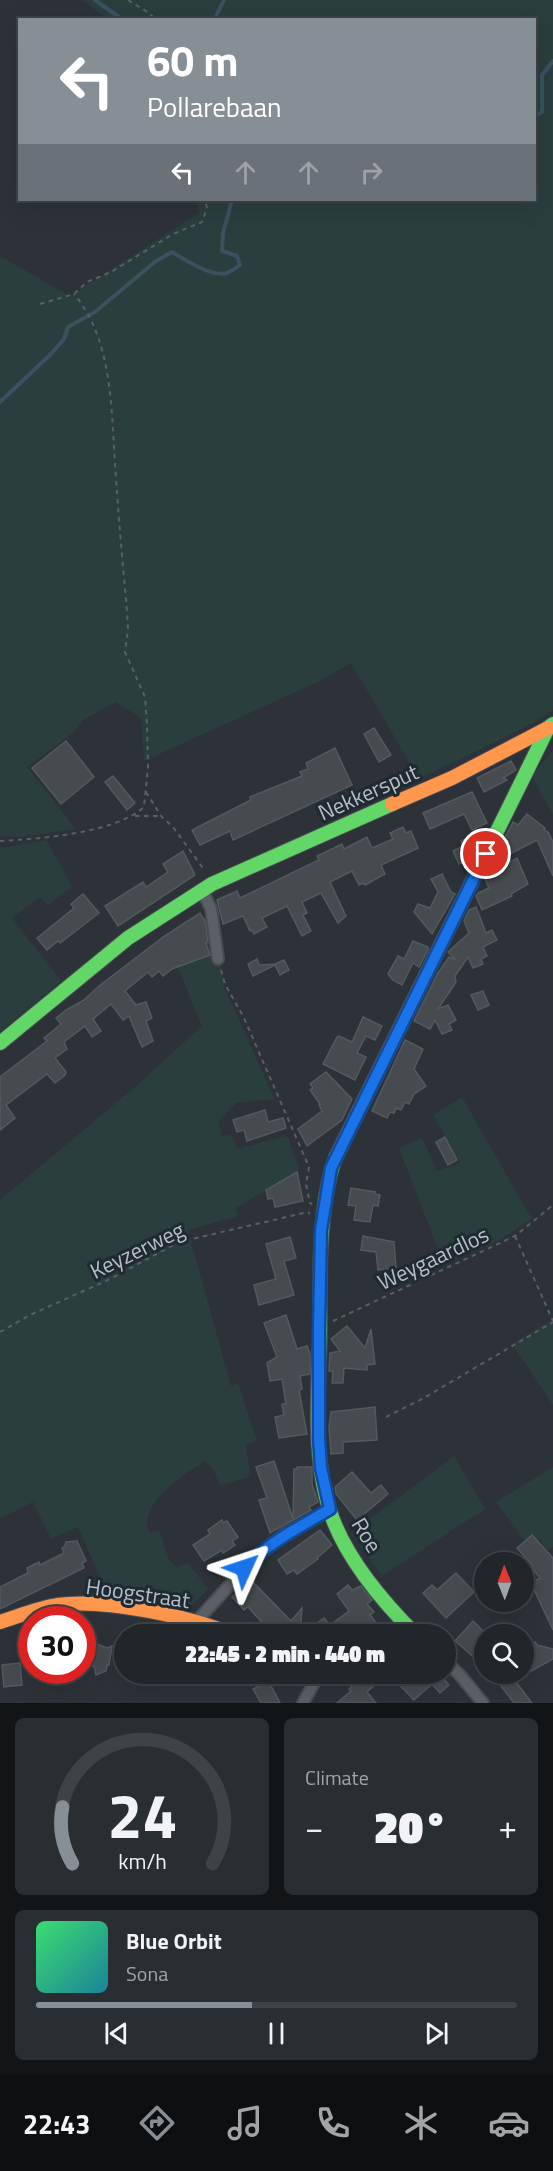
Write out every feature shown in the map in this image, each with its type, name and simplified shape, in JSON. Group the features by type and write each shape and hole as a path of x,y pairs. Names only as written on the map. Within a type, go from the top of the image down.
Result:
{"street":[{"name":"Nekkersput","path":"0,1043 128,938 207,887 452,778 550,726"},
{"path":"330,1509 321,1468 319,1438 319,1328 321,1230 331,1168 550,726"},
{"path":"207,887 218,959"},
{"name":"Roe","path":"196,1622 255,1557 285,1534 330,1509 342,1539 373,1584 406,1624"},
{"name":"Hoogstraat","path":"0,1622 59,1605 92,1604 202,1624"},
{"path":"456,1671 483,1703"},
{"path":"303,1703 315,1684"}],"path":[{"path":"128,0 154,18"},
{"path":"40,304 74,294 87,282 111,272 173,234 202,222 207,208 205,201"},
{"path":"74,294 93,320 107,367 127,611 128,629 125,652 145,697 148,767 146,792 144,807 135,816"},
{"path":"146,792 161,816 201,863 207,887"},
{"path":"0,841 38,839 90,830 135,816 161,816"},
{"path":"218,959 225,984 244,1018 309,1167 306,1184 309,1203 323,1207"},
{"name":"Weygaardlos","path":"319,1328 515,1236 553,1205"},
{"name":"Keyzerweg","path":"0,1332 30,1315 100,1284 179,1242 308,1212 321,1230"},
{"path":"386,1417 422,1399 553,1322 515,1236"}],"green space":[{"path":"82,0 553,0 553,710 534,723 419,779 351,663 322,680 144,761 141,718 116,702 84,719 74,732 27,767 76,829 20,837 0,836 0,256 70,296 199,213 196,201 536,201 536,18 106,18"},
{"path":"553,750 553,815 532,776"},
{"path":"46,840 72,886 48,905 39,897 12,918 61,981 0,1032 0,846 2,848"},
{"path":"219,952 225,989 275,1099 236,1103 219,1121 222,1136 231,1134 237,1149 287,1136 300,1169 236,1208 238,1216 188,1230 231,1386 238,1383 257,1441 246,1444 250,1477 220,1485 213,1469 205,1461 164,1491 149,1512 147,1523 150,1533 159,1530 169,1559 177,1568 188,1563 208,1589 194,1604 179,1610 94,1599 90,1584 101,1580 78,1527 51,1539 33,1502 0,1519 0,1200 136,1086 202,1026 178,968"},
{"path":"462,1097 532,1219 496,1242 444,1265 399,1148 422,1138 437,1171 460,1163 433,1115"},
{"path":"553,1319 553,1405 512,1344"},
{"path":"454,1456 485,1509 382,1576 351,1533"},
{"path":"553,1467 553,1547 547,1550 540,1539 529,1546 496,1502"}],"building":[{"path":"374,728 391,755 379,762 364,734"},
{"path":"66,741 94,777 61,804 32,768"},
{"path":"335,748 352,785 233,840 230,831 200,845 192,830 251,800 250,797 302,776 300,772 308,769 306,763"},
{"path":"511,761 516,770 503,778 507,780 484,792 477,778"},
{"path":"113,776 135,803 127,810 105,782"},
{"path":"472,792 487,823 472,830 464,814 430,829 423,813"},
{"path":"527,814 545,828 544,830 548,832 553,842 553,876 537,840 510,854 499,849 513,822 518,825"},
{"path":"403,827 406,833 411,831 418,848 381,865 385,874 365,885 363,883 359,885 352,871 330,882 346,916 338,923 321,893 302,902 307,913 303,915 311,931 302,936 287,906 262,918 267,927 254,934 252,930 250,931 243,916 223,924 217,900 237,891 240,898 319,860 317,856 342,844 344,849 367,837 372,848 393,839 390,833"},
{"path":"470,837 477,851 474,856 459,864 453,851 463,846 461,841"},
{"path":"183,851 195,875 118,926 105,906 143,882 146,887 168,872 163,864"},
{"path":"517,858 528,884 511,894 512,896 482,910 476,896 489,888 485,879 500,872 498,868"},
{"path":"442,874 451,892 455,894 432,934 414,912 418,904 430,908 438,892 431,879"},
{"path":"83,894 99,913 60,943 58,941 47,950 37,938 74,908 71,904"},
{"path":"476,907 486,933 492,930 497,940 483,947 487,956 481,959 483,964 473,968 468,957 455,976 456,982 438,1009 448,1005 456,1020 449,1024 452,1030 442,1034 435,1020 430,1029 414,1021 438,973 449,957 456,960 448,952 469,933 464,921 469,910"},
{"path":"200,913 205,921 208,942 206,943 210,955 172,969 163,976 159,971 152,977 148,972 125,991 136,1005 146,1002 152,1018 146,1021 153,1041 142,1047 129,1016 123,1020 111,1004 93,1019 101,1031 92,1037 85,1026 64,1042 67,1049 55,1058 66,1072 65,1075 55,1083 47,1074 6,1105 15,1118 0,1130 0,1077 47,1041 44,1038 61,1024 56,1018 84,1000 163,937"},
{"path":"413,941 428,947 428,950 419,967 413,963 402,985 388,974 398,956 404,959"},
{"path":"257,959 259,965 275,964 284,960 289,970 280,975 275,965 253,976 248,964"},
{"path":"483,991 489,1005 478,1010 471,995"},
{"path":"363,1017 382,1026 375,1040 366,1036 357,1053 366,1057 355,1080 323,1064 337,1037 352,1042"},
{"path":"405,1040 423,1049 414,1069 426,1086 414,1094 409,1104 405,1102 401,1110 396,1108 394,1113 390,1112 387,1118 372,1111"},
{"path":"326,1072 352,1099 342,1120 307,1146 298,1129 322,1111 310,1090 313,1088 310,1084"},
{"path":"265,1110 268,1122 283,1118 286,1128 247,1141 244,1130 237,1132 233,1120"},
{"path":"445,1137 457,1160 448,1165 436,1142"},
{"path":"297,1172 303,1201 275,1207 273,1198 268,1199 266,1190"},
{"path":"351,1188 380,1195 378,1206 373,1205 370,1222 354,1220 356,1206 348,1205"},
{"path":"363,1236 394,1242 396,1268 378,1270 376,1252 361,1250"},
{"path":"290,1237 296,1258 284,1261 294,1295 259,1305 254,1285 276,1279 266,1244"},
{"path":"286,1315 297,1349 307,1346 310,1354 310,1374 300,1376 302,1389 299,1390 307,1434 279,1438 275,1417 284,1415 282,1404 286,1404 282,1379 270,1381 267,1363 277,1357 264,1323"},
{"path":"347,1326 365,1348 371,1329 375,1364 367,1365 367,1370 344,1368 343,1383 332,1383 333,1371 329,1371 330,1353 340,1351 331,1339"},
{"path":"375,1407 377,1440 343,1442 343,1453 331,1454 329,1427 331,1412"},
{"path":"274,1461 293,1519 294,1469 297,1467 312,1467 312,1484 318,1502 309,1507 311,1510 270,1533 259,1500 267,1498 256,1467"},
{"path":"352,1472 371,1493 381,1485 388,1494 357,1520 336,1494 335,1487"},
{"path":"222,1520 223,1523 227,1521 238,1537 232,1541 235,1545 204,1561 193,1545 210,1534 208,1530"},
{"path":"320,1530 332,1545 318,1559 297,1574 294,1570 287,1574 278,1560"},
{"path":"532,1535 553,1558 553,1630 534,1589 534,1581 540,1578 534,1571 534,1552 521,1552 517,1548"},
{"path":"77,1541 86,1561 82,1563 84,1568 0,1609 0,1587 28,1573 27,1568 39,1562 40,1565 64,1553 62,1548 66,1542"},
{"path":"456,1573 474,1592 446,1618 423,1593 432,1585 437,1590"},
{"path":"251,1580 291,1621 302,1608 301,1624 263,1624 248,1607 244,1610 232,1597"},
{"path":"348,1585 352,1590 361,1586 372,1600 367,1604 374,1612 370,1615 377,1624 331,1624 349,1611 337,1594"},
{"path":"324,1618 329,1624 316,1624"},
{"path":"473,1621 476,1624 474,1624 474,1657 456,1640"},
{"path":"534,1643 553,1649 553,1659 534,1669"},
{"path":"96,1644 107,1648 112,1646 106,1671 96,1675"},
{"path":"18,1663 18,1684 22,1685 4,1687 2,1665"},
{"path":"262,1684 270,1684 280,1703 261,1703 253,1689"},
{"path":"355,1684 376,1684 367,1692 376,1703 337,1703 351,1691 349,1689"},
{"path":"399,1684 432,1684 414,1700"},
{"path":"432,1684 448,1684 449,1685 440,1693"},
{"path":"500,1684 518,1684 532,1703 514,1703"}],"waterway":[{"path":"95,0 120,18"},
{"path":"215,18 224,0"},
{"path":"536,115 542,112 542,75 553,61"},
{"path":"0,402 51,354 64,339 68,327 95,312 156,261 172,252 198,267 221,274 240,265 237,256 222,251 223,233 230,201"}],"traffic: fast":[{"path":"471,884 548,728 553,724"},
{"path":"0,1043 128,938 212,884 392,804"},
{"path":"336,1157 326,1196 321,1245 318,1399 321,1471 332,1517 347,1549 379,1595 405,1624"}],"traffic: slow":[{"path":"392,804 452,778 548,728"},
{"path":"336,1157 471,884"},
{"path":"0,1622 58,1605 99,1604 147,1611 202,1624"}],"route":[{"path":"244,1568 285,1534 330,1509 321,1468 319,1438 319,1328 321,1230 331,1168 486,854"}]}
